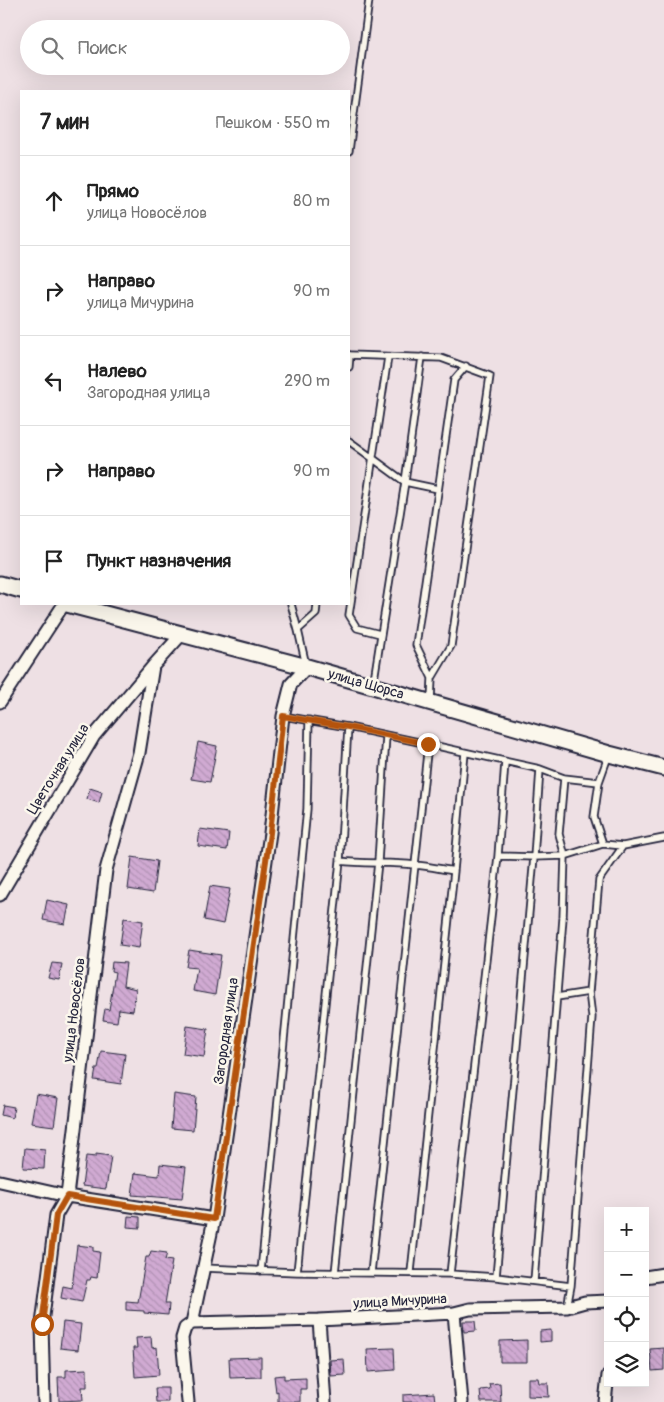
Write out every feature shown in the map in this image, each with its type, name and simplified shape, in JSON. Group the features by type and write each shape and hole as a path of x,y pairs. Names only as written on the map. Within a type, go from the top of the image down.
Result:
{"street":[{"path":"0,584 20,590"},
{"path":"0,702 65,605"},
{"name":"улица Щорса","path":"70,605 307,667 609,754 664,768"},
{"path":"153,666 181,635"},
{"name":"Цветочная улица","path":"0,895 94,736 153,666"},
{"name":"улица Новосёлов","path":"44,1402 42,1324 56,1215 67,1196 106,870 139,753 153,666"},
{"name":"Загородная улица","path":"188,1402 182,1338 185,1328 192,1323 214,1219 270,833 283,716 291,684 307,667"},
{"path":"0,1181 67,1196 214,1219"},
{"path":"649,1276 664,1274"},
{"name":"улица Мичурина","path":"192,1323 319,1320 454,1313 470,1310 567,1307 585,1302 604,1301"},
{"path":"454,1313 462,1402"},
{"path":"319,1320 325,1402"},
{"path":"605,1402 607,1387"}],"lane":[{"path":"350,143 369,0"},
{"path":"350,355 441,358 490,376 451,646 432,678"},
{"path":"380,634 357,628 350,615 388,356"},
{"path":"373,686 405,482 422,357"},
{"path":"431,703 432,678 416,645 454,380 466,366"},
{"path":"350,442 405,482 438,489"},
{"path":"291,605 307,667"},
{"path":"298,630 316,614 317,605"},
{"path":"283,716 348,727 428,744 465,754 540,769 564,778 600,782"},
{"path":"260,1270 307,809 309,720"},
{"path":"296,1272 340,861 348,727"},
{"path":"335,1273 378,862 386,736"},
{"path":"371,1273 428,744"},
{"path":"410,1272 465,754"},
{"path":"603,844 594,817 600,782 609,754"},
{"path":"450,1274 498,856 505,762"},
{"path":"496,1277 534,858 540,769"},
{"path":"534,1281 563,918 565,856 559,834 564,778"},
{"path":"498,856 534,858 565,856 603,844 623,846 664,838"},
{"path":"567,1307 572,1286 592,1017 589,992 599,880 623,846"},
{"path":"340,861 367,864 378,862 416,865 454,871"},
{"path":"557,997 589,992"},
{"path":"203,1268 335,1273 410,1272 496,1277 572,1286"}],"building":[{"path":"198,742 217,746 210,782 191,779"},
{"path":"90,788 102,792 99,803 87,799"},
{"path":"200,829 229,833 227,850 198,846"},
{"path":"132,857 157,861 153,893 128,889"},
{"path":"210,886 230,889 223,924 204,920"},
{"path":"47,900 69,905 65,924 43,920"},
{"path":"124,918 143,921 139,948 120,945"},
{"path":"189,950 221,955 215,995 193,991 197,968 186,967"},
{"path":"112,962 126,963 123,986 136,989 133,1011 119,1009 117,1022 103,1020 105,1009 109,1010 115,972 111,971"},
{"path":"52,963 62,964 59,980 48,978"},
{"path":"187,1026 208,1029 204,1057 183,1054"},
{"path":"101,1051 125,1054 121,1084 94,1080"},
{"path":"36,1094 58,1098 54,1126 31,1123"},
{"path":"174,1094 196,1097 193,1130 171,1128"},
{"path":"3,1105 14,1107 12,1118 1,1115"},
{"path":"25,1148 45,1150 44,1169 23,1168"},
{"path":"96,1154 111,1156 106,1189 82,1186 86,1156 96,1157"},
{"path":"160,1164 186,1167 182,1199 132,1195 135,1173 159,1176"},
{"path":"128,1216 140,1217 140,1228 127,1227"},
{"path":"77,1245 93,1247 93,1251 100,1252 97,1278 91,1277 90,1280 87,1280 82,1302 61,1298 63,1286 72,1288"},
{"path":"151,1251 167,1253 165,1260 172,1261 165,1304 169,1304 168,1315 126,1310 126,1301 138,1302 146,1257 149,1257"},
{"path":"463,1321 475,1321 476,1331 464,1332"},
{"path":"63,1322 81,1324 78,1350 60,1348"},
{"path":"551,1330 551,1341 540,1342 540,1331"},
{"path":"151,1337 152,1348 157,1347 159,1375 135,1377 133,1348 137,1348 136,1338"},
{"path":"527,1340 527,1362 500,1362 500,1341"},
{"path":"394,1348 395,1370 368,1372 367,1349"},
{"path":"664,1348 664,1370 652,1371 650,1349"},
{"path":"261,1357 261,1377 230,1378 229,1358"},
{"path":"344,1359 345,1375 331,1376 330,1360"},
{"path":"87,1369 87,1387 82,1387 83,1400 59,1401 58,1377 66,1377 66,1370"},
{"path":"284,1375 284,1379 306,1378 306,1389 300,1389 300,1402 278,1402 278,1391 276,1392 274,1376"},
{"path":"528,1378 538,1378 539,1383 548,1383 549,1397 528,1396"},
{"path":"500,1383 501,1402 481,1402 480,1390 490,1389 489,1384"},
{"path":"155,1388 168,1388 168,1402 156,1402"},
{"path":"434,1393 435,1402 403,1402 403,1395"}],"route":[{"path":"42,1324 56,1215 67,1196 214,1219 270,833 283,716 348,727 428,744"}]}
